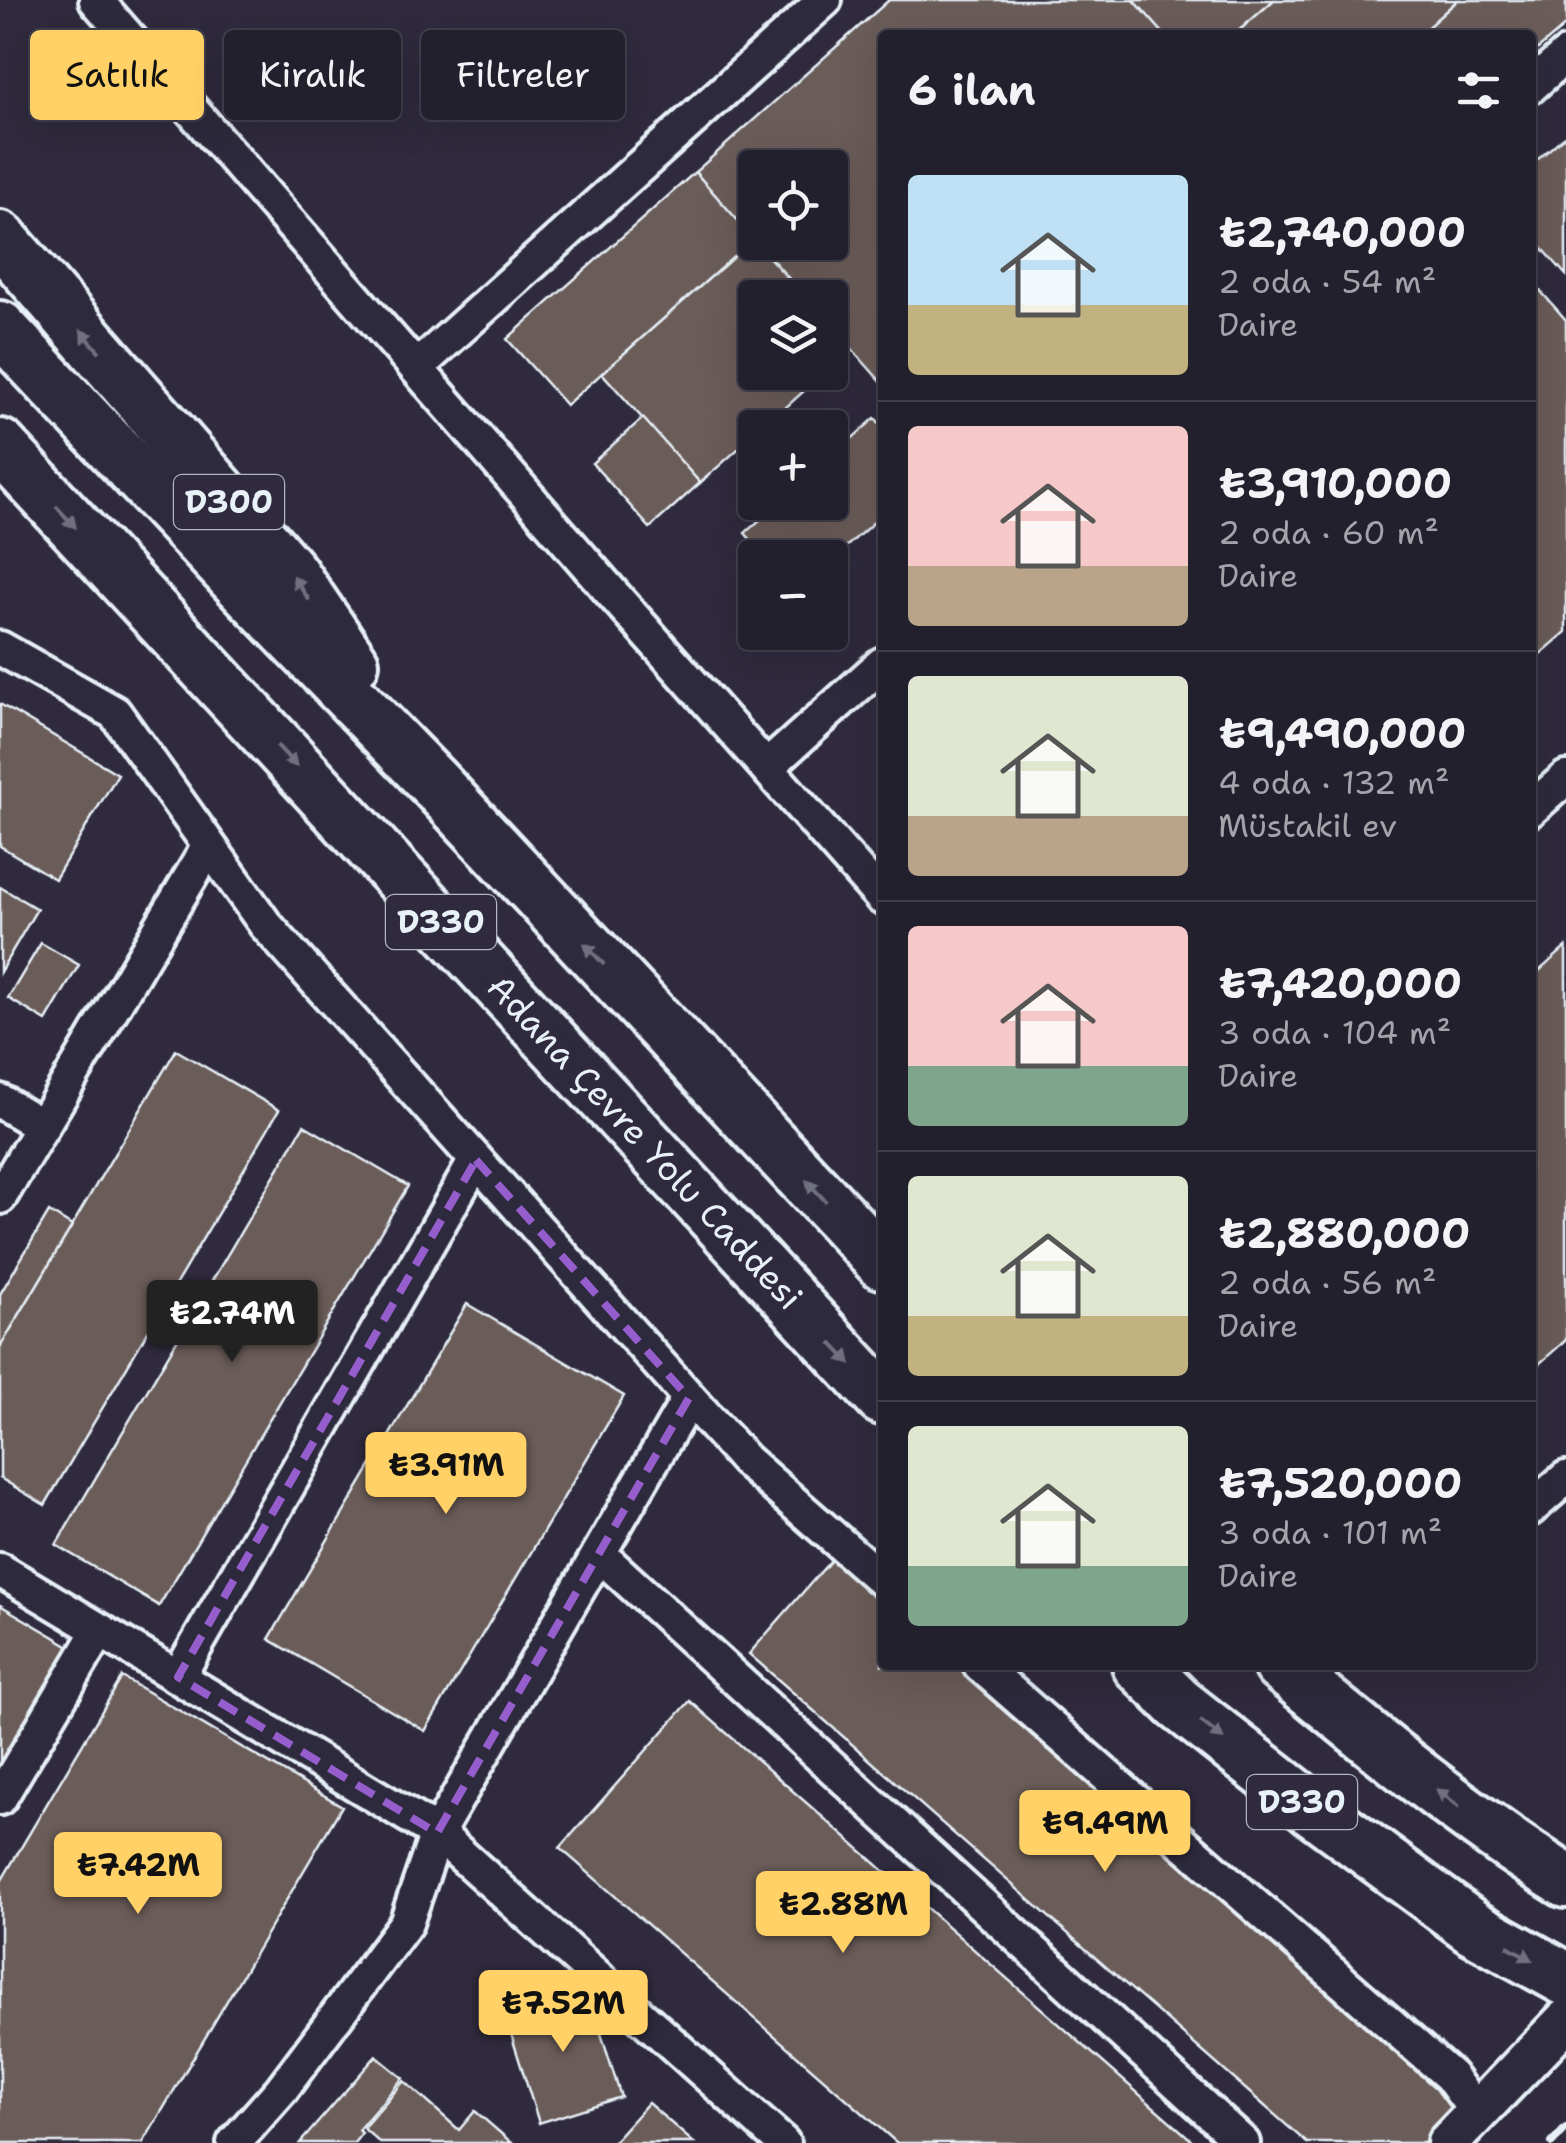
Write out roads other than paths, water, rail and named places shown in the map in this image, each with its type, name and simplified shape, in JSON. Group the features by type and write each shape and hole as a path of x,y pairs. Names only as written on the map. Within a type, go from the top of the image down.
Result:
{"highway":[{"name":"D300","path":"0,238 290,572 435,784"},
{"name":"D330","path":"0,328 435,784 878,1258"},
{"name":"Adana Çevre Yolu Caddesi","path":"0,446 878,1394"},
{"name":"D330","path":"1145,1670 1179,1704 1310,1808 1474,1928 1566,1978"},
{"name":"D330","path":"1286,1670 1358,1730 1546,1869"}],"street":[{"path":"96,0 878,893"},
{"path":"416,368 825,0"},
{"path":"1536,82 1566,55"},
{"path":"0,648 115,714 266,924 745,1460 878,1576"},
{"path":"766,767 878,668"},
{"path":"1536,805 1566,778"},
{"path":"0,1197 209,846"},
{"path":"0,1101 42,1126"},
{"path":"178,1677 476,1160"},
{"path":"234,2143 281,2090 406,1923 437,1834 689,1398"},
{"path":"1536,1504 1566,1478"},
{"path":"598,1554 1242,2143"},
{"path":"0,1570 437,1834 783,2143"},
{"path":"0,1798 100,1630"},
{"path":"986,1670 1450,2076 1478,2112"},
{"path":"1448,2143 1566,2020"}],"railway":[{"path":"1552,2143 1566,2128"}]}
